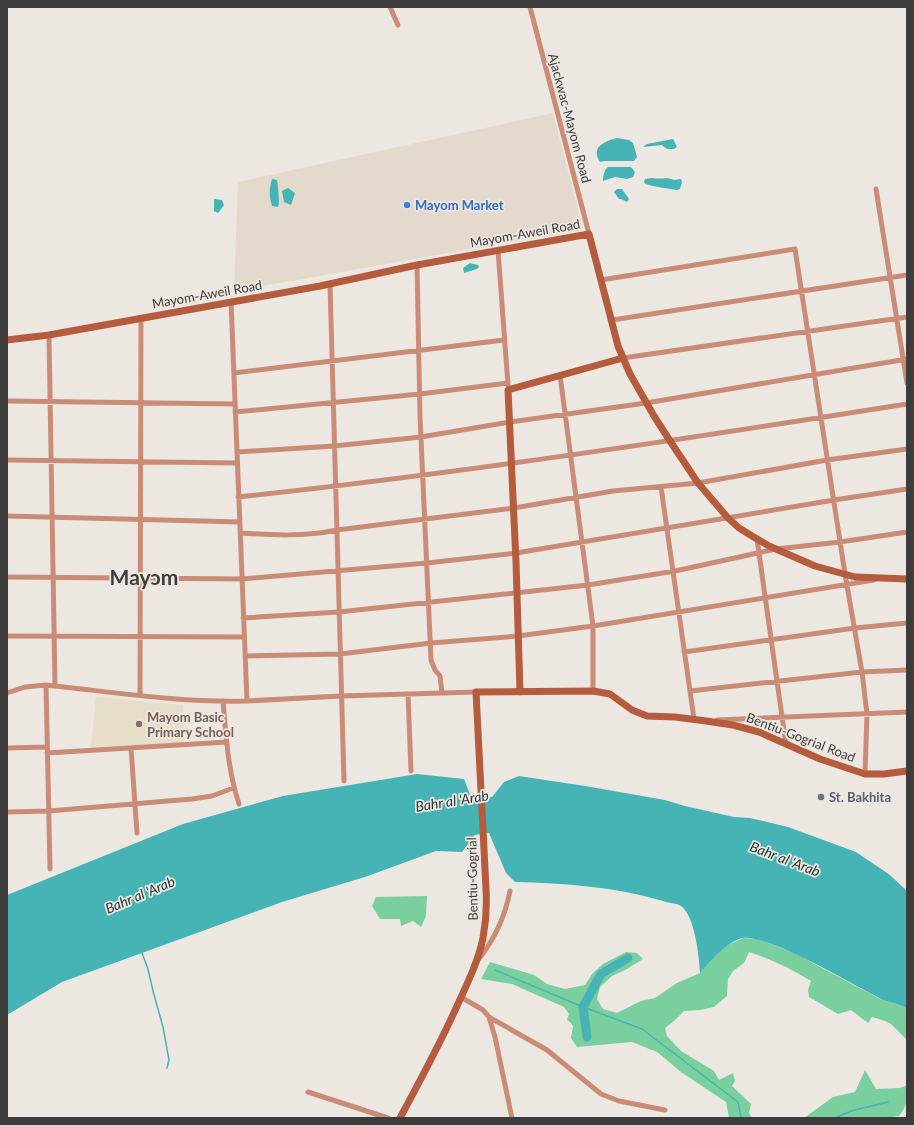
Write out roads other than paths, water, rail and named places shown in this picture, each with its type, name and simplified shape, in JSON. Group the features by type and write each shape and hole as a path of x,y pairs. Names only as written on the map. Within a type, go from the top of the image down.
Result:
{"main road":[{"name":"Mayom-Aweil Road","path":"7,340 49,335 330,284 417,265 589,234 623,358 646,403 670,441 698,483 728,518 739,528 757,539 815,566 868,578 907,579"},
{"path":"520,692 516,553 508,387 623,358"},
{"name":"Bentiu-Gogrial Road","path":"476,692 593,691 610,694 632,710 647,716 706,720 733,725 759,732 820,759 865,774 884,774 907,771"},
{"name":"Bentiu-Gogrial","path":"400,1118 428,1066 462,997 476,963 483,938 486,920 486,895 476,692"}],"street":[{"path":"390,7 398,25"},
{"name":"Ajackwac-Mayom Road","path":"530,7 589,234"},
{"path":"876,189 905,359 907,383"},
{"path":"601,280 795,249 845,574 862,672 867,714 865,774"},
{"path":"235,412 333,401 508,387 498,250"},
{"path":"417,265 421,436 430,643 431,660 435,670 440,676 442,693"},
{"path":"612,320 907,275"},
{"path":"330,284 344,781"},
{"path":"231,302 247,701"},
{"path":"623,358 907,317"},
{"path":"140,695 141,318"},
{"path":"49,335 55,686"},
{"path":"234,373 504,340"},
{"path":"237,452 334,446 421,436 646,403 905,359"},
{"path":"560,375 593,626 593,691"},
{"path":"7,401 235,404"},
{"path":"238,497 570,456 907,404"},
{"path":"240,533 279,536 324,533 336,530 514,508 613,491 698,483 828,460 907,449"},
{"path":"7,460 237,463"},
{"path":"661,487 694,719"},
{"path":"7,577 242,579 427,563 516,553 582,543 834,500 907,490"},
{"path":"7,516 240,522"},
{"path":"243,618 339,612 588,585 672,571 776,549 840,542 907,532"},
{"path":"757,539 786,745"},
{"path":"245,656 340,654 430,643 518,636 593,626 886,578"},
{"path":"684,652 855,628 907,623"},
{"path":"7,636 244,636"},
{"path":"690,691 862,672 907,670"},
{"path":"46,685 50,869"},
{"path":"7,693 25,687 46,685 175,699 247,701 341,696 476,692"},
{"path":"408,694 411,771"},
{"path":"222,701 233,788 239,804"},
{"path":"706,720 907,712"},
{"path":"7,748 47,750 131,748 227,742"},
{"path":"131,748 137,833"},
{"path":"7,812 48,811 212,796 233,788"},
{"path":"476,963 489,946 497,931 510,891"},
{"path":"462,997 483,1010 489,1017 547,1050 600,1094 619,1101 665,1110"},
{"path":"489,1017 495,1037 512,1118"},
{"path":"308,1092 388,1118"}],"water":[{"path":"617,138 629,140 633,143 637,157 634,161 600,162 597,157 597,152 600,146"},
{"path":"673,139 677,147 674,149 667,149 662,145 643,147 647,144"},
{"path":"608,167 631,167 635,172 633,177 627,179 615,177 603,181 604,173"},
{"path":"669,178 674,180 681,179 682,182 680,189 677,190 645,184 645,179"},
{"path":"272,179 277,180 279,198 278,207 272,206 271,202 270,186"},
{"path":"288,188 295,193 291,205 284,202 282,191"},
{"path":"617,189 622,189 629,199 627,202 619,199 614,192"},
{"path":"214,199 222,200 224,205 218,213 214,211"},
{"path":"470,263 478,265 479,267 464,273 463,268"},
{"name":"Bahr al 'Arab","path":"417,774 464,779 471,797 492,797 504,782 519,776 665,800 734,817 750,818 788,827 856,852 890,875 907,891 907,1009 901,1005 879,998 790,951 770,943 754,939 742,938 731,943 700,973 693,927 686,911 681,906 645,896 608,889 552,883 515,882 506,873 489,833 475,835 462,852 436,851 365,877 282,902 62,982 7,1015 7,895 183,824 283,796"}],"waterway":[{"path":"142,953 148,969 163,1027 169,1060 167,1068"},
{"path":"587,1037 583,1007 601,974 628,958"},
{"path":"495,970 583,1007 642,1029 738,1102 741,1118"},
{"path":"835,1118 851,1111 888,1102"}],"place":[{"name":"Mayom Market","path":"407,205"},
{"name":"Mayom Basic Primary School","path":"139,724"},
{"name":"St. Bakhita","path":"821,797"}],"district":[{"name":"Mayɔm","path":"144,578"}]}
